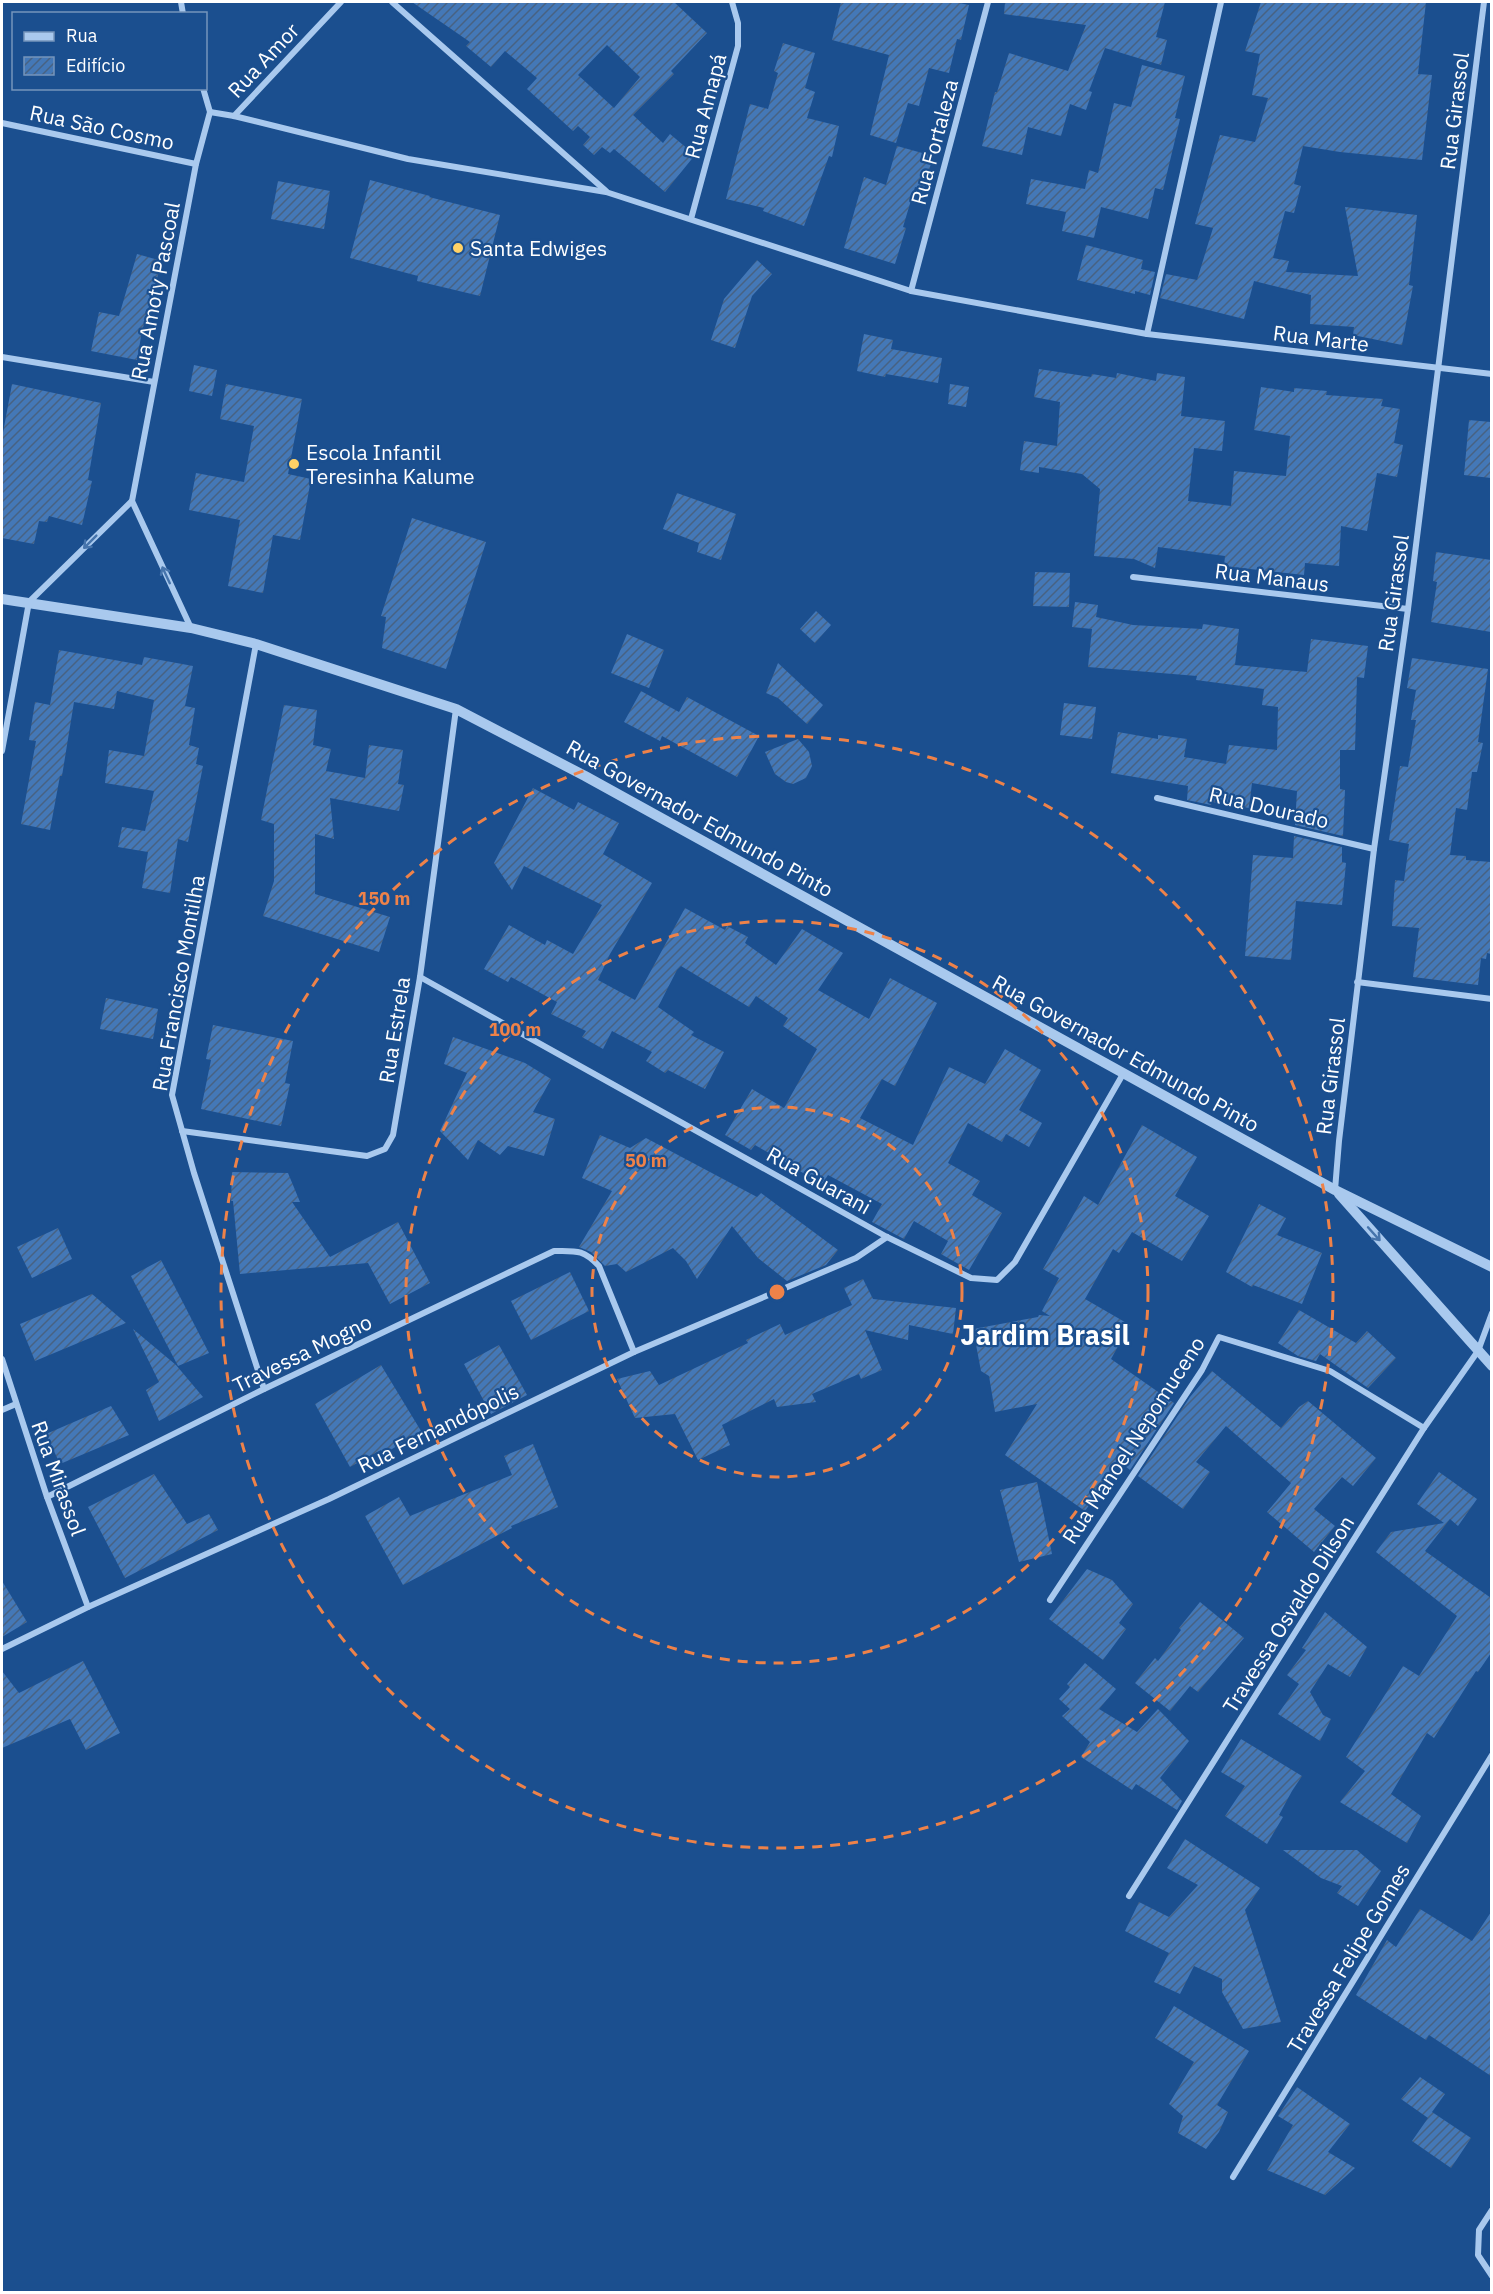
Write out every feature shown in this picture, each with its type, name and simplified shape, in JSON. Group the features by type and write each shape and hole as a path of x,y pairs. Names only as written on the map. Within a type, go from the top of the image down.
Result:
{"street":[{"name":"Rua Amor","path":"234,116 341,2"},
{"path":"392,2 606,192"},
{"name":"Rua Amapá","path":"691,219 738,46 738,23 732,2"},
{"name":"Rua Fortaleza","path":"911,291 988,2"},
{"path":"1147,334 1221,2"},
{"name":"Rua Girassol","path":"1335,1190 1357,982 1408,609 1484,2"},
{"path":"204,90 210,112"},
{"name":"Rua Marte","path":"210,112 408,159 606,192 911,291 1147,334 1491,374"},
{"name":"Rua Amoty Pascoal","path":"132,501 196,164 210,112"},
{"name":"Rua São Cosmo","path":"2,123 196,164"},
{"path":"2,357 154,382"},
{"path":"2,751 29,602 132,501 191,628"},
{"name":"Rua Manaus","path":"1133,577 1408,609"},
{"name":"Rua Governador Edmundo Pinto","path":"2,598 191,628 256,644 456,709 585,776 1335,1190 1491,1267"},
{"name":"Rua Francisco Montilha","path":"256,644 172,1095 264,1389"},
{"name":"Rua Estrela","path":"182,1131 367,1156 385,1149 393,1135 420,977 456,709"},
{"name":"Rua Dourado","path":"1157,798 1374,849"},
{"name":"Rua Guarani","path":"420,977 887,1237 971,1278 997,1280 1015,1262 1123,1074"},
{"path":"1357,982 1491,999"},
{"path":"1335,1190 1491,1366"},
{"name":"Rua Fernandópolis","path":"2,1649 88,1607 329,1499 634,1352 856,1258 887,1237"},
{"name":"Travessa Mogno","path":"47,1497 264,1389 554,1251 575,1251 588,1255 599,1266 634,1352"},
{"name":"Travessa Osvaldo Dilson","path":"1129,1896 1424,1428 1478,1351 1491,1312"},
{"name":"Rua Manoel Nepomuceno","path":"1050,1600 1202,1370 1219,1337 1330,1371 1424,1428"},
{"name":"Rua Mirassol","path":"2,1359 47,1497 88,1607"},
{"path":"2,1410 15,1404"},
{"name":"Travessa Felipe Gomes","path":"1233,2177 1491,1755"},
{"path":"1491,2210 1479,2230 1478,2255 1491,2276"}],"building":[{"path":"412,2 674,2 707,33 671,71 674,74 633,115 663,143 670,134 695,155 665,192 614,149 610,153 602,147 594,155 583,145 590,137 578,126 573,131 527,89 537,78 505,51 491,67 466,46 470,42","holes":["607,45 640,77 614,108 578,75"]},
{"path":"841,2 954,2 969,5 961,40 957,39 949,73 929,68 919,106 908,103 896,143 870,135 889,55 832,40"},
{"path":"1005,2 1165,2 1156,37 1167,40 1161,65 1105,48 1089,91 1092,92 1086,110 1070,104 1061,136 1028,127 1022,155 982,146 995,92 997,92 1009,53 1068,71 1086,25 1004,14"},
{"path":"1261,2 1426,2 1418,74 1432,75 1422,160 1303,146 1294,184 1301,186 1294,213 1285,211 1273,258 1289,261 1286,272 1358,276 1345,207 1417,215 1409,285 1413,286 1402,345 1353,335 1354,327 1310,324 1311,295 1254,281 1244,319 1160,298 1166,274 1197,280 1213,228 1195,224 1220,135 1255,142 1268,98 1252,95 1260,54 1245,51"},
{"path":"783,43 815,53 805,88 815,92 807,118 839,126 832,157 829,156 804,226 763,211 764,208 726,199 750,104 768,109 778,73 774,71"},
{"path":"1142,65 1185,76 1175,118 1180,119 1163,190 1155,188 1148,219 1101,207 1094,238 1062,231 1066,212 1026,204 1031,179 1085,189 1089,170 1098,173 1114,103 1131,107"},
{"path":"897,146 933,156 924,189 915,187 895,264 844,248 864,177 886,185"},
{"path":"370,180 500,215 480,296 417,281 418,276 350,258"},
{"path":"278,181 330,191 324,229 271,219"},
{"path":"1086,245 1143,260 1141,269 1155,272 1150,295 1135,291 1135,294 1077,280"},
{"path":"137,254 162,261 142,331 137,360 91,351 99,312 119,316"},
{"path":"757,260 772,274 752,296 735,348 711,340 724,299"},
{"path":"864,334 893,340 891,349 942,358 938,383 886,374 885,377 857,371"},
{"path":"194,365 217,370 212,396 189,391"},
{"path":"1039,369 1091,377 1092,374 1116,378 1117,373 1156,381 1157,373 1185,377 1181,416 1225,421 1222,451 1194,448 1188,501 1231,506 1234,471 1286,476 1290,436 1254,430 1261,387 1294,392 1294,388 1327,391 1326,395 1383,399 1381,406 1400,409 1394,443 1403,445 1397,477 1377,473 1367,531 1341,526 1339,566 1305,563 1304,575 1224,566 1225,556 1158,547 1155,568 1134,559 1094,556 1100,489 1082,474 1039,467 1039,473 1020,470 1024,441 1057,446 1060,402 1034,397"},
{"path":"12,384 101,403 88,480 92,481 82,525 49,516 47,522 39,521 34,544 2,538 2,438"},
{"path":"226,384 302,399 288,474 311,479 300,540 273,535 263,593 228,586 240,520 189,510 196,473 244,482 254,426 220,419"},
{"path":"950,384 969,387 966,407 948,404"},
{"path":"1469,420 1491,422 1491,478 1464,475"},
{"path":"677,493 736,514 721,560 697,552 699,543 663,529"},
{"path":"412,518 486,542 446,669 382,648 386,617 381,616"},
{"path":"1436,552 1491,560 1491,632 1431,622 1437,582 1433,581"},
{"path":"1035,572 1070,573 1069,607 1033,606"},
{"path":"1075,602 1098,605 1096,617 1133,625 1202,629 1203,624 1239,629 1235,665 1307,672 1311,639 1368,646 1364,678 1357,677 1355,750 1340,750 1340,789 1345,790 1343,836 1295,825 1297,791 1252,783 1249,808 1212,802 1211,805 1187,800 1188,786 1111,773 1118,732 1158,739 1158,735 1187,739 1184,757 1226,764 1229,745 1277,750 1278,707 1262,705 1264,689 1196,680 1197,676 1088,667 1092,629 1072,627"},
{"path":"816,611 831,625 815,643 800,629"},
{"path":"627,634 664,650 649,688 611,673"},
{"path":"59,650 142,665 144,657 193,666 185,706 195,708 189,745 199,748 196,764 203,766 188,842 178,839 170,893 142,888 148,852 118,847 122,827 145,831 154,791 105,783 109,750 144,756 154,700 117,691 114,709 74,702 62,776 60,776 50,830 21,824 36,741 29,740 35,702 50,705"},
{"path":"1412,658 1488,669 1478,742 1483,743 1477,772 1472,772 1467,810 1456,808 1450,855 1466,856 1466,860 1491,862 1491,954 1487,953 1486,959 1481,958 1478,985 1413,977 1419,928 1392,926 1395,880 1404,881 1409,844 1389,840 1400,766 1408,767 1416,720 1411,720 1416,690 1407,688"},
{"path":"778,663 823,705 807,724 778,698 766,693"},
{"path":"641,691 679,712 687,697 759,736 737,777 662,736 660,741 624,722"},
{"path":"1064,703 1096,707 1092,739 1060,735"},
{"path":"284,705 317,710 313,745 331,749 326,771 365,778 369,745 403,750 398,784 404,785 399,811 330,798 334,839 315,834 315,894 390,917 379,952 263,916 274,881 274,824 261,820"},
{"path":"798,739 809,752 812,766 806,778 793,784 775,774 765,752"},
{"path":"533,788 574,810 578,802 619,823 603,854 652,883 610,954 598,980 635,1000 685,908 725,930 727,926 748,937 745,943 776,965 802,929 843,953 818,990 869,1019 890,978 937,1003 895,1086 882,1079 860,1118 913,1145 949,1067 985,1084 1005,1049 1041,1070 1019,1110 1042,1123 1029,1147 1006,1134 1002,1142 968,1123 948,1163 980,1181 972,1195 1002,1213 969,1270 941,1254 948,1241 914,1221 904,1239 872,1222 882,1204 828,1175 822,1184 755,1145 751,1150 725,1135 752,1089 784,1108 817,1049 783,1026 788,1018 756,996 749,1007 681,966 677,970 658,1007 694,1032 691,1035 724,1052 705,1089 668,1070 665,1073 646,1061 652,1052 612,1031 603,1049 582,1037 586,1031 551,1014 557,1002 511,977 508,982 484,969 509,925 545,945 547,940 573,954 602,905 524,866 512,890 494,863"},
{"path":"1294,836 1342,847 1342,862 1346,863 1342,905 1296,901 1291,960 1245,956 1253,855 1293,858"},
{"path":"106,998 158,1009 153,1039 100,1029"},
{"path":"213,1025 293,1041 285,1083 290,1084 281,1126 201,1109 211,1060 206,1059"},
{"path":"453,1037 525,1063 551,1079 533,1112 555,1119 544,1156 508,1146 500,1155 478,1140 468,1160 440,1131 467,1073 444,1064"},
{"path":"1142,1125 1197,1157 1175,1196 1209,1216 1182,1261 1132,1232 1119,1253 1113,1249 1085,1299 1130,1325 1111,1359 1174,1403 1130,1470 1120,1462 1085,1511 1005,1455 1037,1404 995,1412 989,1376 981,1371 973,1329 1039,1315 1050,1316 1042,1311 1059,1278 1043,1269 1084,1196 1098,1205"},
{"path":"600,1135 630,1148 646,1138 757,1197 761,1193 838,1250 826,1265 787,1281 758,1258 732,1226 697,1279 686,1261 673,1248 626,1272 617,1264 605,1266 591,1252 579,1247 612,1191 582,1178"},
{"path":"232,1172 288,1173 300,1202 292,1202 330,1257 398,1222 430,1283 390,1304 368,1263 240,1274 233,1201 231,1201"},
{"path":"1259,1204 1286,1218 1277,1235 1322,1253 1302,1304 1253,1285 1252,1287 1226,1272"},
{"path":"58,1228 72,1259 32,1278 17,1247"},
{"path":"161,1260 209,1353 178,1366 131,1276"},
{"path":"570,1272 589,1311 531,1340 511,1301"},
{"path":"863,1279 873,1299 956,1308 953,1334 909,1325 908,1340 865,1330 882,1370 861,1379 859,1374 812,1394 816,1402 777,1407 774,1399 722,1425 730,1445 698,1460 675,1414 635,1418 617,1379 650,1371 659,1385 748,1343 746,1340 780,1324 785,1335 852,1305 844,1288"},
{"path":"92,1294 126,1323 35,1361 20,1324"},
{"path":"1299,1310 1356,1343 1367,1331 1396,1358 1368,1388 1320,1354 1316,1361 1298,1356 1278,1343"},
{"path":"133,1329 176,1365 203,1397 159,1421 146,1390 159,1382"},
{"path":"499,1345 527,1395 491,1414 464,1364"},
{"path":"381,1365 421,1431 384,1454 381,1450 350,1467 315,1404"},
{"path":"1212,1371 1281,1428 1299,1407 1308,1401 1376,1458 1353,1486 1342,1477 1314,1509 1335,1526 1314,1552 1267,1512 1291,1483 1226,1426 1196,1462 1210,1472 1183,1509 1138,1476 1190,1397"},
{"path":"111,1406 129,1435 60,1464 46,1434"},
{"path":"533,1444 558,1507 511,1526 512,1528 403,1585 365,1516 399,1497 410,1516 512,1475 504,1456"},
{"path":"1439,1472 1477,1499 1458,1526 1450,1519 1425,1551 1491,1598 1491,1653 1478,1672 1476,1671 1434,1738 1427,1733 1391,1794 1421,1816 1407,1843 1340,1802 1365,1771 1346,1757 1403,1666 1419,1676 1457,1616 1376,1552 1391,1532 1444,1523 1417,1504"},
{"path":"154,1474 187,1524 209,1514 218,1530 125,1578 88,1507"},
{"path":"1037,1482 1052,1554 1019,1562 1000,1490"},
{"path":"1087,1569 1112,1580 1133,1604 1119,1623 1126,1629 1103,1660 1049,1619"},
{"path":"2,1581 27,1622 2,1637"},
{"path":"1200,1602 1244,1638 1198,1692 1190,1686 1170,1711 1135,1683 1155,1658 1158,1661 1181,1630 1179,1628"},
{"path":"1325,1612 1367,1647 1350,1677 1328,1664 1310,1692 1323,1715 1331,1719 1320,1741 1278,1714 1299,1684 1287,1675 1306,1650 1302,1648"},
{"path":"83,1661 120,1733 86,1750 70,1719 2,1748 2,1671 19,1693"},
{"path":"1085,1663 1116,1689 1099,1709 1137,1732 1158,1709 1189,1741 1160,1778 1182,1801 1177,1810 1136,1784 1132,1790 1081,1757 1090,1742 1062,1716 1070,1709 1059,1699 1070,1687 1067,1684"},
{"path":"1241,1739 1302,1776 1279,1815 1283,1817 1267,1844 1225,1816 1245,1786 1221,1772"},
{"path":"1185,1839 1260,1888 1245,1910 1281,2022 1243,2029 1222,1992 1222,1979 1194,1966 1180,1994 1154,1982 1169,1953 1125,1931 1139,1902 1169,1917 1198,1885 1167,1868"},
{"path":"1283,1850 1357,1850 1381,1871 1358,1906 1337,1893 1342,1886 1321,1878"},
{"path":"1420,1909 1472,1941 1491,1912 1491,2076 1429,2035 1426,2040 1356,1995 1387,1940 1396,1947"},
{"path":"1174,2006 1249,2051 1217,2105 1228,2112 1219,2132 1206,2149 1178,2133 1183,2116 1169,2104 1194,2062 1155,2038"},
{"path":"1420,2077 1445,2094 1432,2112 1471,2138 1451,2168 1412,2141 1428,2118 1401,2099"},
{"path":"1297,2087 1350,2124 1328,2152 1355,2168 1325,2195 1267,2170 1293,2125 1278,2116"}],"place":[{"name":"Santa Edwiges","path":"458,248"},
{"name":"Escola Infantil Teresinha Kalume","path":"294,464"}],"district":[{"name":"Jardim Brasil","path":"1045,1334"}]}
